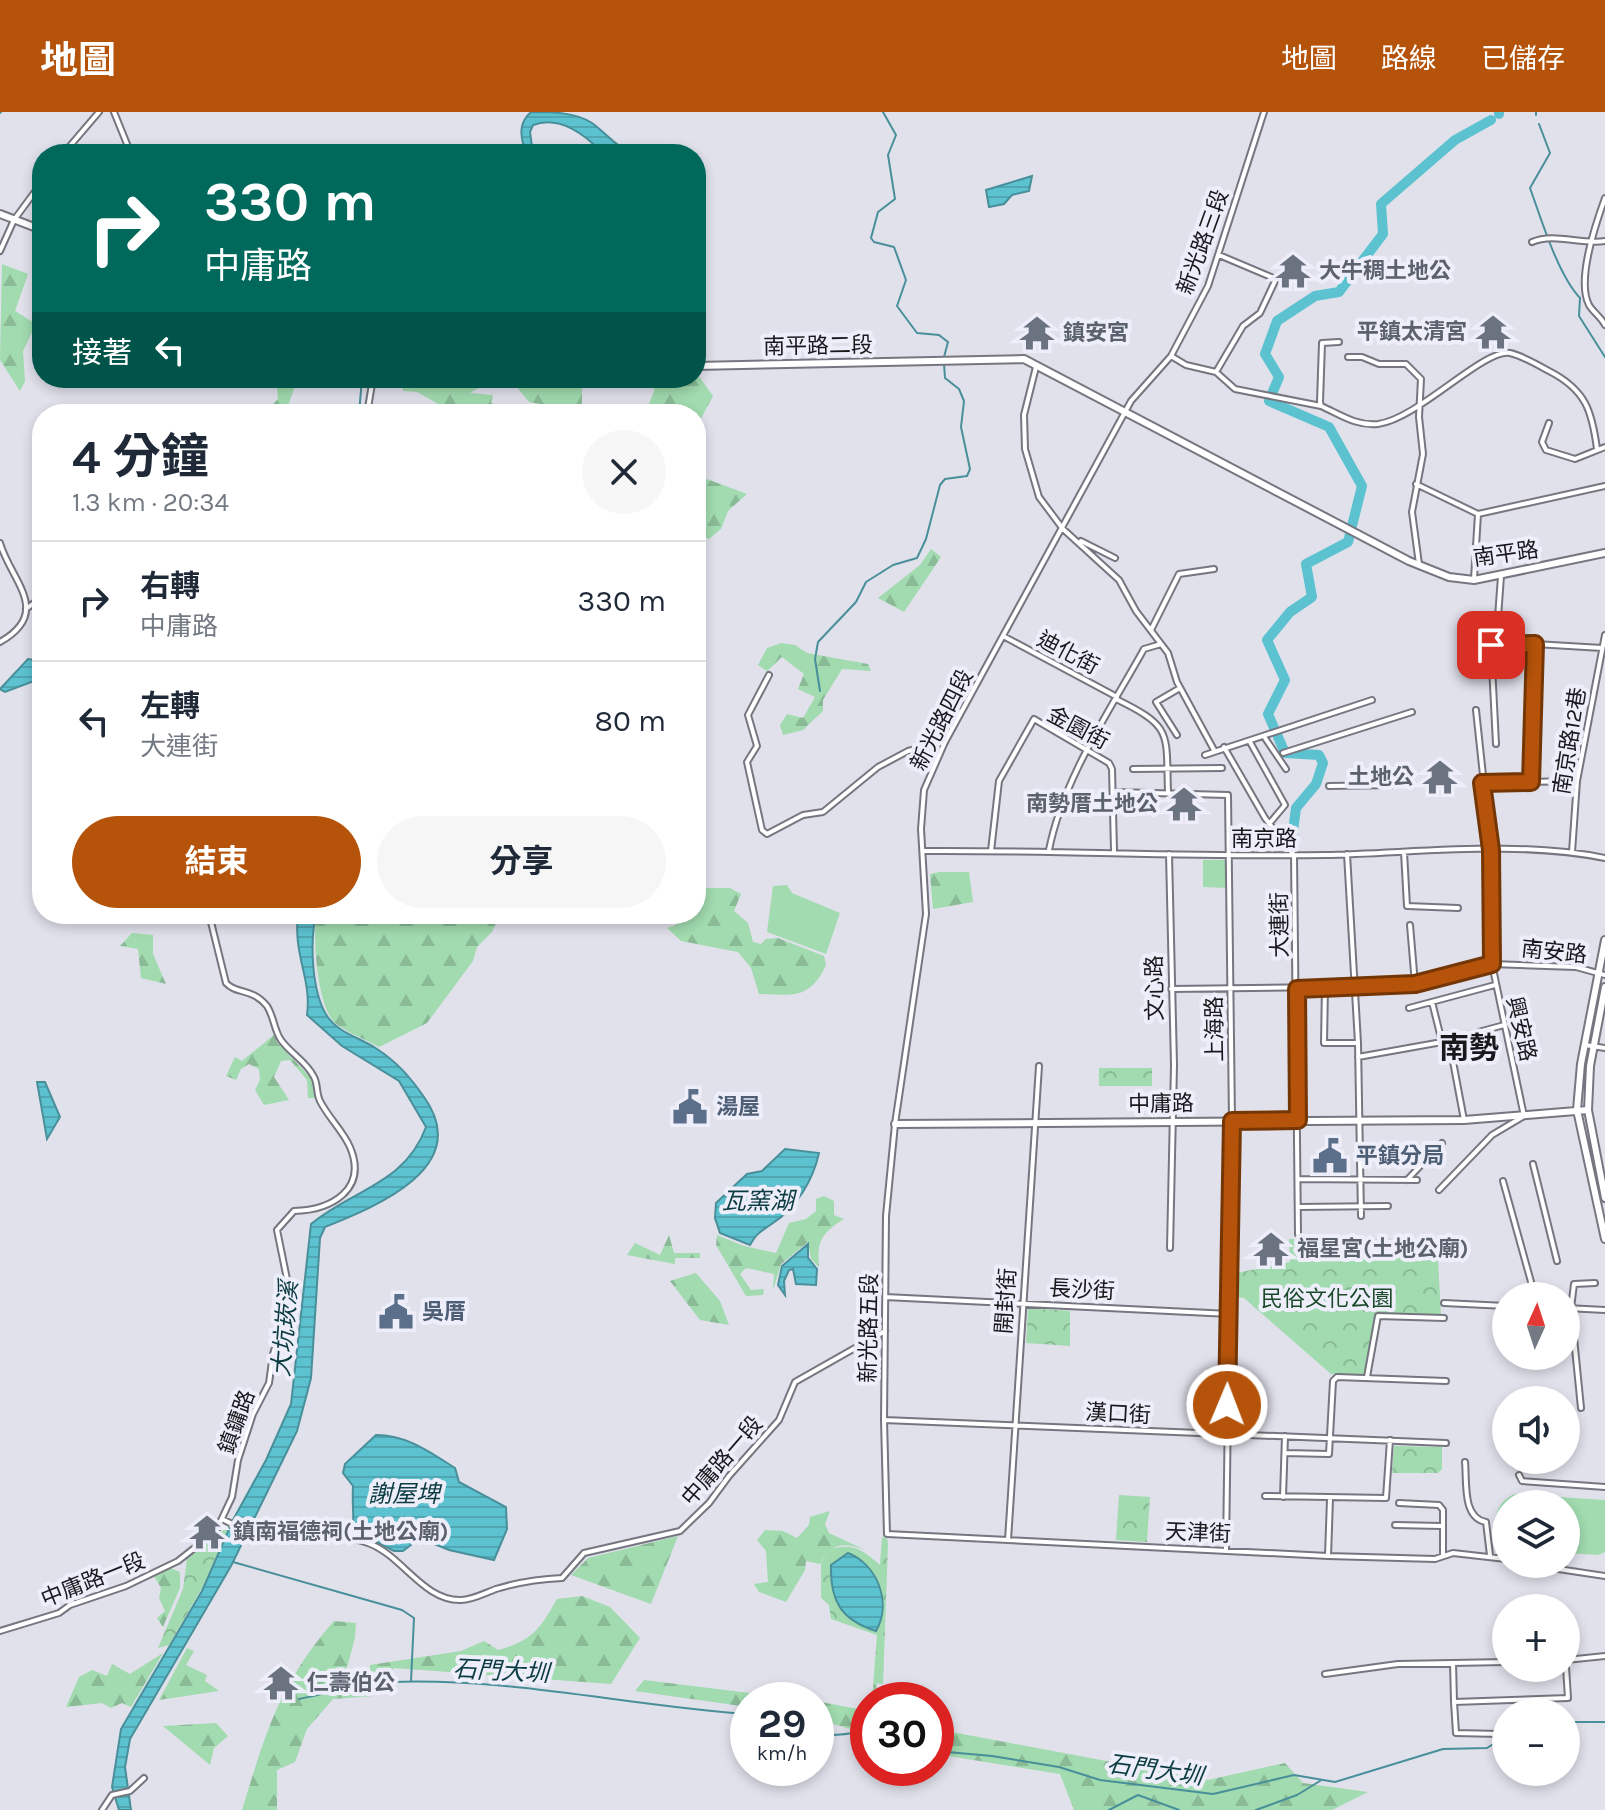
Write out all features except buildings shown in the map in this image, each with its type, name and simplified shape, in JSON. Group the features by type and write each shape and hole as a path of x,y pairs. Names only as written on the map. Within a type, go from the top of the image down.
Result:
{"street":[{"path":"72,144 99,112"},
{"path":"114,112 127,144"},
{"name":"新光路三段","path":"1126,412 1131,401 1171,356 1208,286 1264,112"},
{"path":"0,251 14,220 32,196"},
{"path":"1605,198 1591,244 1586,290 1590,306 1605,325"},
{"path":"0,214 32,226"},
{"path":"1532,242 1546,238 1591,244 1605,241"},
{"path":"1216,372 1243,326 1260,313 1276,279 1219,255"},
{"path":"1321,406 1322,343 1339,342"},
{"path":"1171,356 1186,365 1216,372 1235,389 1321,406 1363,424 1398,419 1420,407 1465,372 1501,353 1511,353 1562,378 1589,406 1597,449"},
{"path":"1348,357 1413,367 1421,379 1423,454 1412,512 1419,565"},
{"name":"南平路二段","path":"706,366 1024,359 1126,412"},
{"path":"1036,365 1024,415 1025,449 1039,497 1063,529 1119,580 1168,653 1180,688 1214,750"},
{"name":"南平路","path":"1126,412 1370,540 1449,577 1474,580 1501,576 1605,553"},
{"name":"新光路四段","path":"895,1124 926,914 924,790 945,742 1126,412"},
{"path":"1549,423 1542,442 1546,450 1575,459 1605,447"},
{"path":"1416,484 1478,514 1605,486"},
{"path":"1474,580 1478,514"},
{"path":"1073,537 1115,558"},
{"path":"0,543 4,558 27,595 26,609 19,626 0,642"},
{"path":"1151,630 1179,574 1214,569"},
{"path":"1496,744 1494,645 1501,576"},
{"path":"26,609 32,604"},
{"name":"南京路12巷","path":"1572,852 1577,781 1605,635"},
{"name":"迪化街","path":"1005,637 1157,720 1166,741 1168,792"},
{"path":"1049,850 1055,816 1117,698 1144,649 1161,644"},
{"path":"1531,782 1535,644"},
{"path":"1473,648 1535,644 1602,648"},
{"path":"769,675 748,715 757,746 747,762 765,833 803,815 823,812 878,767 908,751 945,742"},
{"path":"1177,735 1156,702 1180,688"},
{"path":"1205,755 1372,700"},
{"name":"興安路","path":"1476,710 1491,850 1492,964 1524,1116"},
{"path":"1283,753 1412,712"},
{"name":"金園街","path":"991,851 999,781 1034,719 1089,751 1112,769 1114,851"},
{"path":"1267,737 1286,769"},
{"path":"1249,741 1285,805 1269,824"},
{"path":"1224,747 1269,824 1294,855"},
{"path":"1133,769 1222,768"},
{"path":"1482,783 1577,781"},
{"path":"1329,786 1396,785"},
{"path":"1114,792 1168,792"},
{"name":"上海路","path":"1168,792 1228,795 1232,1121 1226,1550"},
{"name":"南京路","path":"923,851 1294,855 1491,850 1572,852 1605,858"},
{"path":"1404,852 1407,906 1458,908"},
{"name":"文心路","path":"1169,854 1173,1122 1170,1248"},
{"path":"1347,854 1358,1043 1361,1216"},
{"name":"大連街","path":"1294,855 1298,1234"},
{"name":"鎮鏞路","path":"211,924 226,983 230,988 251,991 266,1006 280,1039 314,1077 317,1097 350,1147 354,1168 353,1182 345,1196 317,1210 294,1211 277,1230 289,1289 288,1305 273,1354 269,1383 249,1425 226,1521"},
{"path":"1410,925 1415,984"},
{"path":"1605,940 1602,975 1585,1045 1577,1110 1605,1239"},
{"name":"南安路","path":"1171,989 1297,989 1415,984 1492,964 1576,967 1602,975"},
{"path":"1409,1008 1495,985"},
{"path":"1325,986 1324,1043 1358,1043"},
{"path":"1605,987 1593,1048 1588,1110 1605,1198"},
{"path":"1432,1002 1442,1042"},
{"path":"1358,1057 1442,1042 1505,1025"},
{"path":"1449,1040 1464,1120"},
{"path":"1585,1045 1605,1048"},
{"name":"開封街","path":"1008,1540 1039,1066"},
{"name":"中庸路","path":"895,1124 1464,1120 1588,1110"},
{"name":"中庸路","path":"1439,1190 1492,1135 1524,1116"},
{"name":"新光路五段","path":"887,1534 884,1420 886,1216 895,1124"},
{"path":"1407,1180 1442,1143"},
{"path":"1533,1164 1557,1261"},
{"path":"1299,1179 1417,1180"},
{"path":"1503,1181 1531,1282"},
{"path":"1298,1207 1388,1206"},
{"path":"1580,1284 1595,1283"},
{"name":"長沙街","path":"885,1297 1230,1314"},
{"path":"1444,1303 1492,1305"},
{"path":"1580,1309 1605,1310"},
{"path":"1367,1377 1378,1316 1444,1318"},
{"name":"中庸路一段","path":"0,1631 59,1613 178,1561 208,1540 226,1521 249,1530 350,1537 371,1544 392,1555 423,1585 445,1598 463,1600 531,1579 562,1578 584,1553 680,1531 709,1503 779,1420 795,1382 885,1331"},
{"path":"1576,1370 1581,1408"},
{"path":"1285,1453 1329,1454 1333,1381 1337,1377 1446,1381"},
{"name":"漢口街","path":"884,1420 1446,1443"},
{"path":"1283,1497 1285,1436"},
{"path":"1265,1496 1386,1498 1390,1440"},
{"path":"1465,1462 1470,1513 1486,1522 1490,1555"},
{"path":"1519,1475 1522,1481 1605,1487"},
{"path":"1328,1556 1330,1499"},
{"path":"1399,1503 1439,1505 1443,1510 1443,1554"},
{"path":"1395,1525 1442,1526"},
{"name":"天津街","path":"887,1534 1328,1556 1435,1559 1443,1554 1490,1555"},
{"path":"1580,1572 1605,1576"},
{"path":"1580,1659 1605,1656"},
{"path":"1325,1674 1398,1664 1492,1662"},
{"path":"1453,1663 1456,1733 1492,1734"},
{"path":"1454,1702 1568,1698 1567,1682"},
{"path":"102,1810 112,1795 129,1791 144,1778"}],"green space":[{"path":"2,264 28,274 15,311 32,322 32,332 23,351 25,381 20,391 0,360"},
{"path":"706,386 713,396 706,409 706,404 649,404 654,388"},
{"path":"277,388 294,388 289,404 273,404 278,399"},
{"path":"403,388 478,388 470,393 493,395 491,403 494,404 438,404 417,392 403,391"},
{"path":"518,388 582,388 582,404 529,402"},
{"path":"706,479 747,494 728,511 721,529 709,539 706,538"},
{"path":"931,549 941,557 904,612 878,598 920,565"},
{"path":"781,643 795,645 807,653 868,664 871,671 842,669 823,700 823,711 803,730 783,735 780,725 787,714 803,718 815,697 798,689 804,674 782,657 767,671 758,665 767,648"},
{"path":"1203,860 1229,860 1229,888 1203,887"},
{"path":"969,872 973,902 933,909 930,874"},
{"path":"787,885 792,893 840,913 826,954 767,932 773,886"},
{"path":"706,888 730,888 741,894 734,911 748,923 753,942 761,944 766,939 778,938 824,956 826,965 806,990 790,994 759,994 751,968 738,952 681,941 667,928 706,924"},
{"path":"316,924 496,924 477,947 473,961 427,1023 379,1047 340,1027 329,1014 320,987"},
{"path":"132,933 153,935 153,954 166,984 141,978 138,949 120,946"},
{"path":"275,1034 277,1042 311,1078 315,1098 308,1098 307,1080 290,1060 281,1061 274,1077 289,1100 264,1105 255,1090 260,1080 259,1069 249,1064 241,1069 236,1080 226,1076 235,1057 242,1061"},
{"path":"1099,1068 1152,1068 1152,1086 1099,1086"},
{"path":"824,1196 834,1201 834,1215 844,1219 822,1238 819,1267 811,1259 808,1242 781,1264 773,1290 774,1274 746,1268 740,1274 751,1290 764,1289 763,1295 746,1296 716,1245 717,1235 744,1246 776,1253 789,1223 806,1219 816,1211 816,1199"},
{"path":"669,1235 674,1253 700,1253 700,1258 675,1258 675,1264 627,1255 635,1243 660,1255"},
{"name":"民俗文化公園","path":"1289,1239 1437,1240 1441,1316 1376,1314 1364,1375 1331,1374 1244,1298 1236,1297 1237,1273 1290,1262"},
{"path":"696,1273 720,1301 729,1325 700,1320 670,1281"},
{"path":"1028,1308 1070,1311 1070,1346 1026,1343"},
{"path":"1394,1446 1442,1447 1442,1469 1438,1473 1392,1473"},
{"path":"1119,1495 1150,1497 1147,1542 1116,1540"},
{"path":"1580,1498 1605,1500 1605,1552 1598,1555 1580,1554"},
{"path":"830,1511 825,1524 829,1533 865,1550 844,1545 834,1548 820,1564 806,1561 805,1570 786,1602 759,1592 754,1584 768,1582 766,1551 757,1540 765,1530 783,1531 797,1538 809,1525 810,1517"},
{"path":"230,1525 202,1588 169,1645 158,1648 183,1589 187,1559"},
{"path":"678,1536 651,1604 571,1575 588,1558"},
{"path":"882,1537 887,1538 888,1544 883,1682 873,1682 877,1635 831,1619 829,1605 821,1598 821,1563 829,1550 851,1547 880,1565"},
{"path":"170,1568 180,1572 180,1588 163,1627 157,1618 165,1611 159,1598 161,1588 154,1576"},
{"path":"582,1596 610,1607 640,1638 611,1684 394,1668 374,1689 374,1696 333,1699 307,1729 295,1762 277,1770 277,1810 242,1810 276,1710 300,1666 334,1621 356,1623 346,1671 370,1671 370,1665 461,1651 484,1641 498,1650 510,1646 534,1632 557,1599"},
{"path":"187,1648 194,1651 186,1665 207,1675 205,1681 219,1691 159,1700"},
{"path":"163,1653 131,1707 122,1703 111,1708 102,1703 66,1707 79,1677 92,1670 107,1676 112,1664 130,1674"},
{"path":"644,1680 730,1690 730,1704 635,1691"},
{"path":"834,1704 850,1708 850,1729 834,1724"},
{"path":"216,1723 228,1736 214,1748 210,1765 163,1726"},
{"path":"954,1732 1208,1780 1285,1763 1303,1783 1368,1792 1332,1810 1074,1810 1060,1774 954,1757"}],"water":[{"path":"531,112 563,113 585,119 617,144 593,144 563,125 543,123 533,125 530,132 532,144 524,144 522,126"},
{"path":"1032,176 1029,191 1012,195 1004,204 989,207 986,190"},
{"path":"28,659 32,660 32,682 5,692 0,689"},
{"path":"297,924 315,924 313,966 318,993 327,1016 343,1031 384,1054 408,1076 424,1097 436,1122 437,1144 428,1163 413,1180 369,1208 325,1227 320,1238 311,1378 297,1431 231,1566 130,1739 125,1767 131,1810 119,1810 112,1787 121,1729 202,1591 233,1520 266,1460 291,1404 311,1224 391,1174 417,1146 426,1127 399,1081 342,1046 307,1015 307,990"},
{"path":"37,1082 45,1082 60,1117 47,1139"},
{"name":"瓦窯湖","path":"785,1149 819,1153 813,1173 797,1201 782,1217 757,1234 750,1245 720,1233 715,1218 716,1203 747,1174 762,1171"},
{"path":"808,1244 808,1258 817,1269 816,1285 796,1284 793,1269 789,1270 784,1281 785,1295 778,1285 782,1266"},
{"name":"謝屋埤","path":"376,1435 408,1441 427,1451 455,1468 459,1482 506,1507 507,1529 494,1560 449,1550 427,1541 416,1541 403,1551 394,1551 353,1530 353,1486 343,1473 345,1464"},
{"path":"848,1553 867,1566 879,1586 883,1609 876,1631 846,1615 836,1599 831,1565"}],"waterway":[{"path":"883,112 896,135 888,155 895,199 878,212 871,238 874,242 894,247 906,280 897,306 917,333 939,335 948,342 944,357"},
{"path":"1292,839 1296,808 1316,784 1323,763 1319,755 1285,753 1268,714 1285,680 1267,640 1290,612 1312,597 1306,564 1348,542 1362,486 1329,427 1269,401 1279,377 1265,354 1277,321 1315,296 1339,292 1383,234 1381,204 1455,140 1491,120"},
{"path":"1539,124 1550,153 1530,188 1558,262 1580,298 1579,316 1605,357"},
{"path":"820,691 815,659 818,642 856,602 866,582 893,565 917,558 926,539 940,485 945,479 967,476 970,469 961,427 964,401 959,389 945,378 944,364"},
{"path":"360,404 361,388"},
{"path":"233,1562 402,1610 414,1618 411,1681"},
{"name":"石門大圳","path":"299,1699 378,1683 434,1682 524,1688 730,1712"},
{"name":"石門大圳","path":"1580,1722 1605,1722"},
{"name":"石門大圳","path":"834,1735 850,1734"},
{"name":"石門大圳","path":"954,1753 1059,1767 1100,1780 1213,1794 1294,1775 1335,1782 1443,1749 1487,1748 1492,1745"},
{"path":"1256,1810 1297,1795 1320,1781"},
{"path":"1109,1810 1138,1795 1179,1810"}],"place":[{"name":"大牛稠土地公","path":"1293,271"},
{"name":"平鎮太清宮","path":"1493,332"},
{"name":"鎮安宮","path":"1037,333"},
{"name":"土地公","path":"1440,777"},
{"name":"南勢厝土地公","path":"1184,804"},
{"name":"湯屋","path":"690,1107"},
{"name":"平鎮分局","path":"1330,1156"},
{"name":"福星宮(土地公廟)","path":"1271,1249"},
{"name":"吳厝","path":"396,1312"},
{"name":"鎮南福德祠(土地公廟)","path":"207,1532"},
{"name":"仁壽伯公","path":"281,1683"}],"district":[{"name":"南勢","path":"1469,1048"}],"route":[{"path":"1227,1405 1232,1121 1298,1120 1297,989 1415,984 1492,964 1489,926 1491,850 1482,783 1531,782 1535,644 1491,645"}],"water label":[{"name":"大坑崁溪","path":"285,1329"}]}
